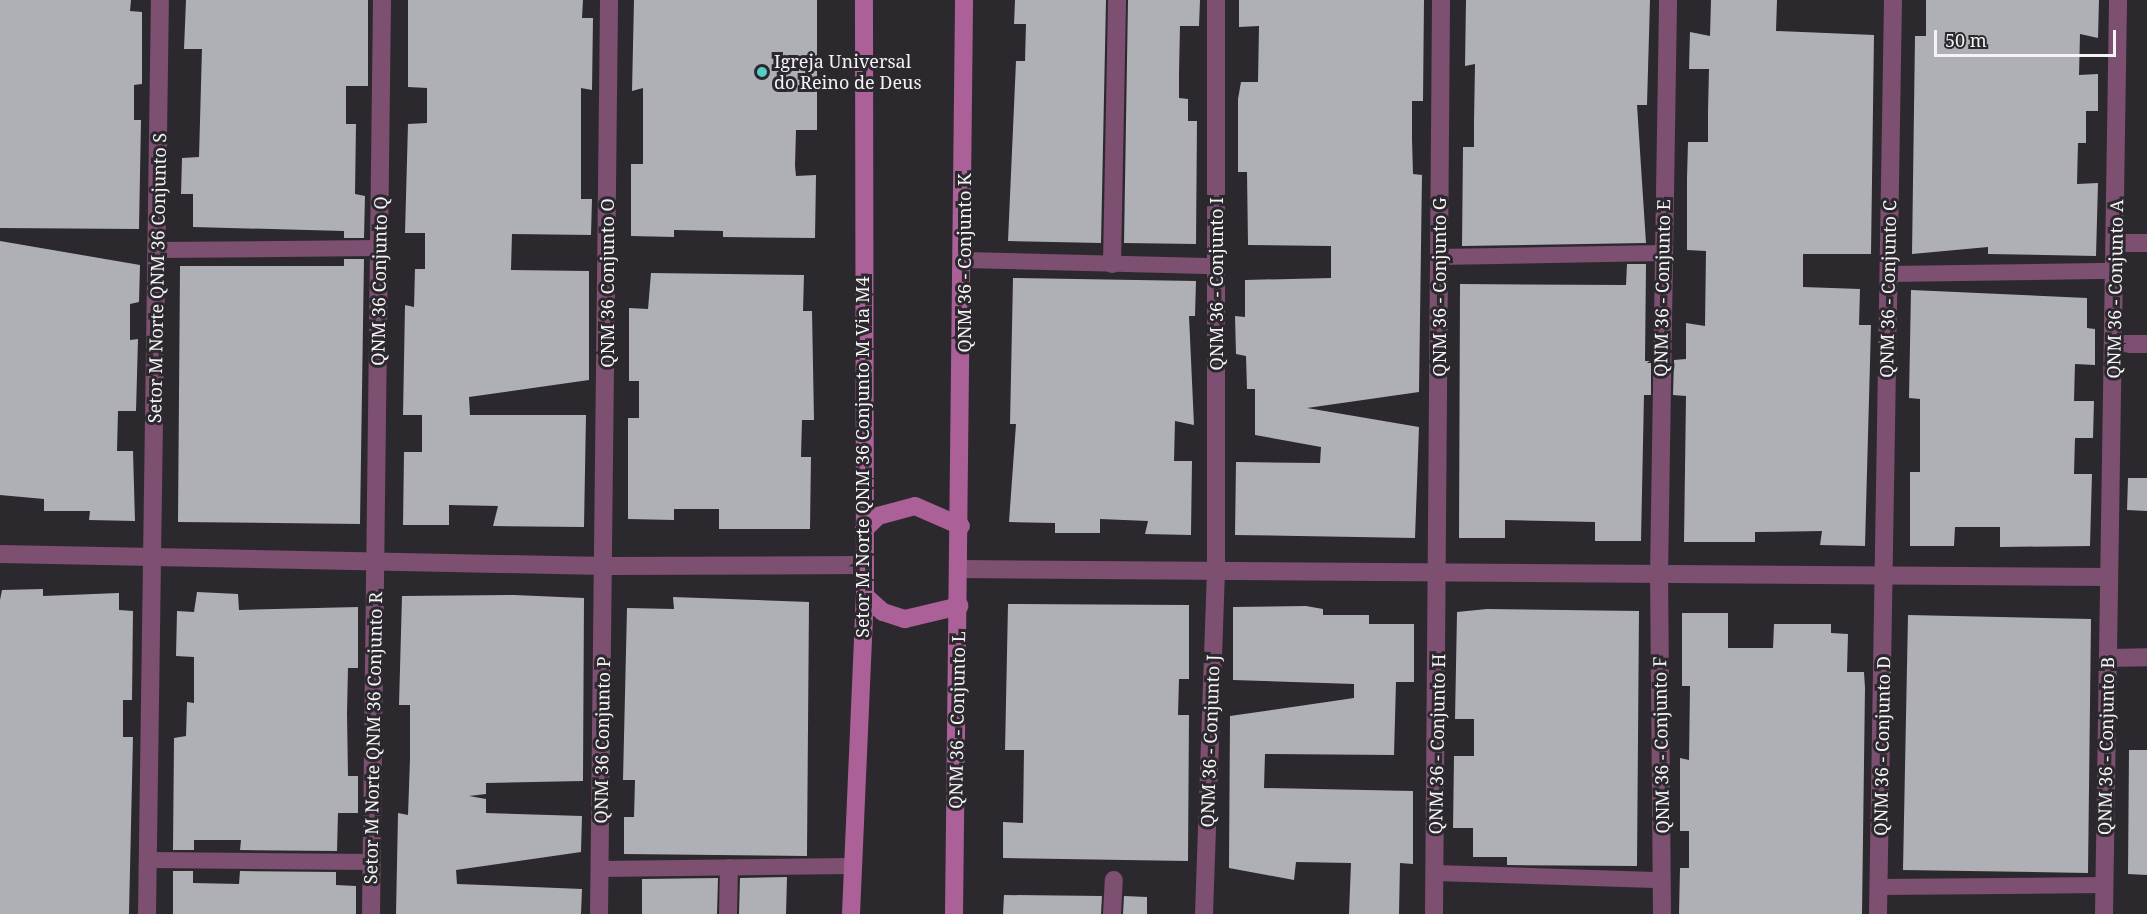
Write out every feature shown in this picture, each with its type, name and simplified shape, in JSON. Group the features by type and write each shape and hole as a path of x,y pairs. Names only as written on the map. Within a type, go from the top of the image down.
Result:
{"main road":[{"name":"Setor M Norte QNM 36 Conjunto M Via M4","path":"851,914 865,596 864,0"},
{"name":"QNM 36 - Conjunto K","path":"961,526 965,260 964,0"},
{"path":"864,530 878,516 915,506 961,526"},
{"name":"QNM 36 - Conjunto L","path":"954,914 961,526"},
{"path":"865,596 883,612 905,619 959,606"}],"street":[{"name":"Setor M Norte QNM 36 Conjunto S","path":"147,914 160,0"},
{"name":"QNM 36 Conjunto Q","path":"375,562 382,0"},
{"name":"QNM 36 Conjunto O","path":"605,566 609,0"},
{"path":"1112,264 1117,0"},
{"name":"QNM 36 - Conjunto I","path":"1216,0 1216,567"},
{"name":"QNM 36 - Conjunto G","path":"1440,573 1438,257 1441,0"},
{"name":"QNM 36 - Conjunto E","path":"1659,576 1662,253 1668,0"},
{"name":"QNM 36 - Conjunto C","path":"1886,578 1893,0"},
{"name":"QNM 36 - Conjunto A","path":"2108,577 2115,344 2118,0"},
{"path":"2116,243 2147,243"},
{"path":"157,249 379,248"},
{"path":"1438,257 1662,253"},
{"path":"965,260 1216,266"},
{"path":"1888,274 2115,271"},
{"path":"2115,344 2147,344"},
{"path":"0,554 605,566 865,565"},
{"name":"Setor M Norte QNM 36 Conjunto R","path":"371,914 375,562"},
{"name":"QNM 36 Conjunto P","path":"599,914 605,566"},
{"path":"960,569 1216,567 1659,576 2108,577"},
{"name":"QNM 36 - Conjunto J","path":"1204,914 1216,567"},
{"name":"QNM 36 - Conjunto H","path":"1434,914 1440,573"},
{"name":"QNM 36 - Conjunto F","path":"1659,576 1662,914"},
{"name":"QNM 36 - Conjunto B","path":"2104,914 2108,577"},
{"name":"QNM 36 - Conjunto D","path":"1878,914 1886,578"},
{"path":"2108,658 2147,657"},
{"path":"148,860 372,862"},
{"path":"600,869 852,866"},
{"path":"728,914 729,868"},
{"path":"1435,873 1662,880"},
{"path":"1112,914 1114,880"},
{"path":"1879,887 2104,885"}],"building":[{"path":"0,0 131,0 130,11 142,12 142,84 134,85 134,120 141,120 139,229 0,228"},
{"path":"186,0 368,0 368,86 346,86 346,124 356,124 355,194 365,196 364,238 344,238 344,231 193,227 193,194 181,194 182,158 199,157 202,49 184,49"},
{"path":"408,0 583,0 582,18 593,18 592,90 581,88 581,199 592,199 591,235 512,234 511,270 589,271 589,380 469,397 470,415 586,415 584,527 493,526 498,506 449,505 449,525 403,525 404,452 422,452 422,415 403,415 405,305 414,307 415,269 425,269 425,233 405,233 408,124 427,123 427,88 408,87"},
{"path":"634,0 817,0 817,130 796,130 795,166 796,176 816,175 815,238 723,237 723,231 674,230 674,237 631,236 631,164 643,164 643,88 632,91"},
{"path":"1015,0 1106,0 1101,243 1008,241 1016,61 1025,61 1026,24 1014,24"},
{"path":"1128,0 1200,0 1199,26 1180,26 1179,73 1179,98 1188,99 1188,121 1197,121 1196,244 1124,243"},
{"path":"1239,0 1424,0 1423,101 1412,101 1413,174 1422,175 1419,392 1307,408 1419,427 1415,538 1235,535 1236,462 1320,463 1321,447 1255,435 1255,389 1247,389 1246,356 1236,354 1235,316 1245,317 1245,280 1331,278 1331,246 1248,245 1247,172 1238,172 1238,99 1241,82 1258,82 1259,26 1239,27"},
{"path":"1466,0 1650,0 1647,105 1637,105 1646,243 1462,246 1463,147 1474,147 1475,64 1465,66"},
{"path":"1711,0 1777,0 1776,31 1874,35 1871,254 1803,254 1803,287 1860,289 1859,325 1871,325 1865,546 1820,545 1822,531 1755,532 1755,542 1684,542 1686,396 1673,395 1674,360 1686,359 1686,323 1705,326 1706,251 1687,250 1687,178 1688,142 1708,142 1709,69 1689,69 1690,32 1710,36"},
{"path":"1926,0 2099,0 2098,38 2080,34 2079,75 2098,74 2098,111 2086,111 2086,143 2078,143 2077,184 2098,183 2096,256 1988,254 1988,247 1912,254 1915,36 1926,36"},
{"path":"0,241 140,265 139,302 130,304 130,340 138,339 136,411 118,411 117,451 133,451 135,521 89,520 90,511 44,511 44,499 0,495"},
{"path":"344,259 364,259 360,524 178,522 180,266 344,266"},
{"path":"1627,264 1646,264 1645,361 1651,361 1651,395 1644,395 1641,541 1595,541 1595,522 1505,520 1505,538 1459,538 1460,284 1626,285"},
{"path":"651,273 804,275 803,311 812,311 814,420 802,420 801,457 811,457 810,529 719,529 719,509 674,509 674,520 628,519 628,418 639,418 639,381 629,381 629,308 648,309"},
{"path":"1013,278 1196,281 1195,316 1189,316 1194,425 1175,421 1174,461 1192,461 1191,535 1145,534 1148,521 1100,519 1100,533 1055,533 1055,523 1009,522 1016,424 1010,424"},
{"path":"1911,290 2087,298 2087,328 2095,329 2095,365 2075,364 2074,401 2094,401 2093,438 2075,438 2074,474 2092,474 2090,546 2000,547 2000,527 1955,527 1954,546 1910,546 1910,472 1920,472 1920,399 1909,398"},
{"path":"2128,478 2147,478 2147,511 2127,510"},
{"path":"43,589 43,596 119,593 119,610 133,611 132,700 123,700 123,737 133,737 129,914 0,914 0,600 2,590"},
{"path":"197,592 238,594 239,610 358,607 358,668 348,668 347,713 348,776 358,776 358,813 338,813 337,851 240,850 241,840 194,840 194,850 173,850 174,738 186,736 187,702 194,703 194,657 176,656 177,611 194,612"},
{"path":"514,595 584,598 583,781 486,783 486,794 469,796 486,799 486,813 582,816 581,852 456,870 457,884 582,889 581,914 396,914 398,813 408,815 410,759 410,705 399,705 402,596"},
{"path":"673,597 809,602 807,856 624,854 624,817 634,817 635,780 623,780 627,608 674,609"},
{"path":"1008,604 1189,605 1189,679 1179,679 1178,715 1189,715 1188,861 1003,858 1003,822 1023,823 1024,750 1005,750"},
{"path":"1306,606 1323,609 1323,615 1369,615 1369,624 1414,624 1414,682 1396,682 1394,755 1265,754 1264,788 1413,791 1413,864 1400,863 1399,914 1349,914 1351,863 1296,862 1294,880 1229,868 1230,716 1354,698 1354,684 1233,680 1233,607"},
{"path":"1487,609 1639,611 1637,866 1507,865 1507,857 1473,857 1473,828 1453,828 1454,756 1474,756 1474,719 1455,719 1457,612"},
{"path":"1682,613 1728,613 1728,648 1773,648 1774,624 1831,624 1831,633 1848,634 1847,672 1864,672 1865,688 1862,914 1679,914 1680,868 1689,868 1689,831 1680,831 1680,758 1689,760 1690,686 1682,686"},
{"path":"1908,615 2091,619 2088,873 1903,870"},
{"path":"2129,750 2147,750 2147,875 2128,874"},
{"path":"173,871 193,871 193,883 239,884 240,871 336,872 336,885 356,886 356,914 173,914"},
{"path":"787,877 786,914 739,914 740,878"},
{"path":"718,878 717,914 642,914 642,879"},
{"path":"1004,895 1102,896 1101,914 1003,914"},
{"path":"1124,896 1147,897 1147,914 1123,914"}],"place":[{"name":"Igreja Universal do Reino de Deus","path":"762,72"}]}
